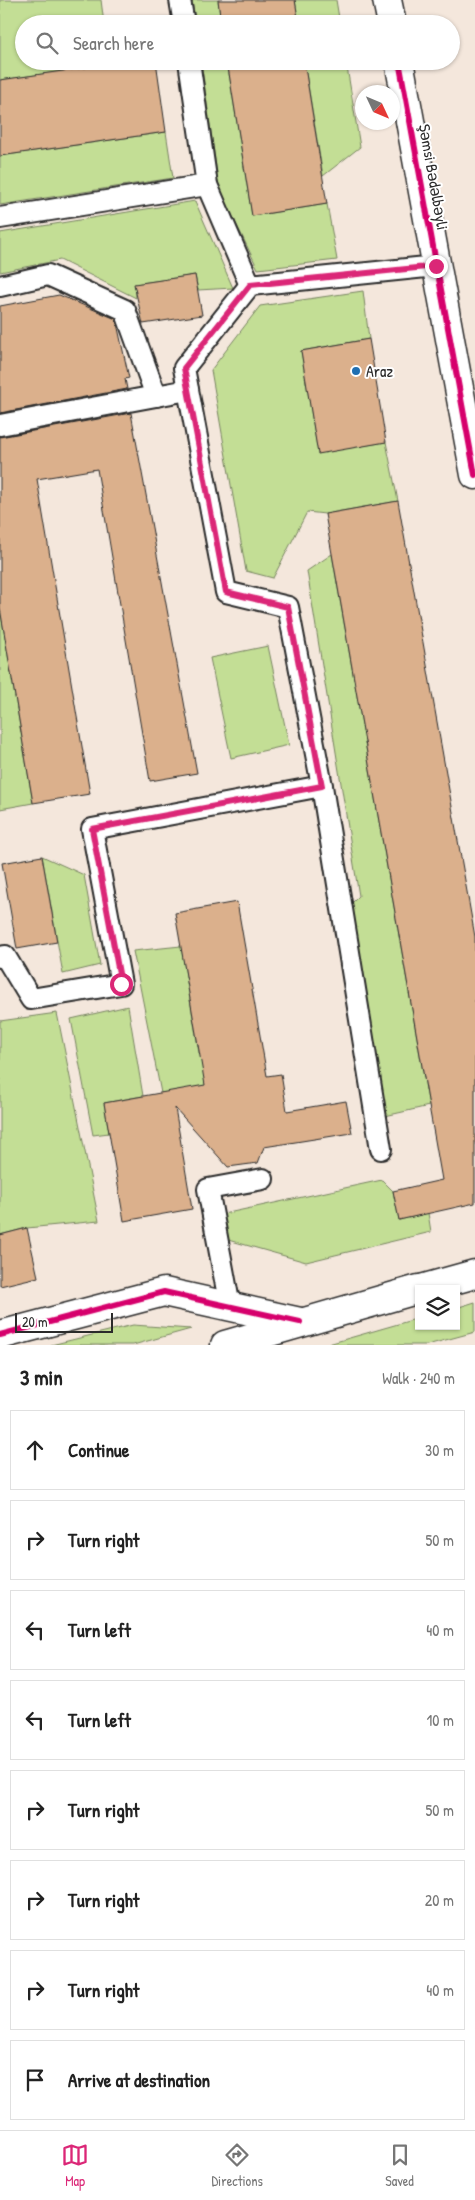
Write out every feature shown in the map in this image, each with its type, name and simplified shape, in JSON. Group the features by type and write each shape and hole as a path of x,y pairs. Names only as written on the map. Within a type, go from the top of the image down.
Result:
{"street":[{"path":"388,0 390,15"},
{"name":"Şəmsi Bədəlbəyli","path":"401,70 475,475"},
{"path":"435,1285 475,1274"},
{"path":"225,1345 415,1290"},
{"path":"0,1335 164,1292 300,1322"}],"lane":[{"path":"180,0 182,15"},
{"path":"190,70 207,185 250,285"},
{"path":"0,218 207,185"},
{"path":"380,1149 322,786 288,607 226,592 184,368 250,285 436,266"},
{"path":"0,286 48,275 125,310 156,396"},
{"path":"0,425 188,390"},
{"path":"0,957 5,956 31,999 121,984 92,829 322,786"},
{"path":"230,1307 208,1189 264,1179"}],"green space":[{"path":"0,0 101,0 103,15 15,15 15,70 72,70 0,80"},
{"path":"192,0 218,0 220,15 194,15"},
{"path":"295,0 336,0 338,15 298,15"},
{"path":"202,70 228,70 252,216 327,204 337,260 258,269 219,188"},
{"path":"305,70 347,70 355,116 355,130 357,130 360,147 323,176"},
{"path":"166,132 173,178 0,205 0,156"},
{"path":"195,201 233,288 198,290 195,275 135,284 136,298 60,260 0,272 0,233"},
{"path":"363,291 369,339 301,351 318,453 386,442 398,501 325,514 307,512 273,578 246,571 211,370 260,306"},
{"path":"332,554 429,1106 385,1116 349,906 359,896 307,571"},
{"path":"0,608 33,803 0,809"},
{"path":"268,646 289,745 231,758 210,658"},
{"path":"42,856 84,875 100,965 63,974"},
{"path":"181,946 199,1053 215,1051 218,1085 161,1093 133,951"},
{"path":"128,1006 143,1096 104,1103 109,1133 93,1135 71,1019"},
{"path":"57,1013 99,1221 27,1228 0,1235 0,1021"},
{"path":"382,1180 393,1191 399,1220 428,1213 431,1232 306,1262 228,1240 223,1214"},
{"path":"475,1302 475,1332 427,1345 325,1345 415,1319 415,1330 460,1330 460,1307"},
{"path":"133,1325 191,1329 133,1345 51,1345"}],"building":[{"path":"218,0 295,0 298,15 220,15"},
{"path":"69,70 157,70 166,132 0,156 0,80"},
{"path":"228,70 305,70 327,204 252,216"},
{"path":"195,275 202,315 143,324 134,284"},
{"path":"59,295 116,319 129,378 125,379 127,389 0,413 0,306"},
{"path":"369,339 386,442 318,454 301,351"},
{"path":"131,413 197,773 150,781 97,469 37,479 90,794 33,803 0,608 0,437"},
{"path":"398,501 475,937 475,1203 399,1220 393,1191 442,1180 325,514"},
{"path":"42,856 57,942 17,949 2,863"},
{"path":"237,902 267,1076 281,1074 287,1111 346,1101 352,1133 264,1147 258,1163 228,1167 175,1108 192,1209 124,1221 104,1103 205,1085 175,913"},
{"path":"27,1228 38,1277 0,1286 0,1235"}],"cycle path":[{"path":"401,70 475,475"},
{"path":"0,1335 164,1292 300,1322"}],"place":[{"name":"Araz","path":"356,371"}],"route":[{"path":"121,984 92,829 322,786 288,607 226,592 184,368 250,285 436,266"}]}
